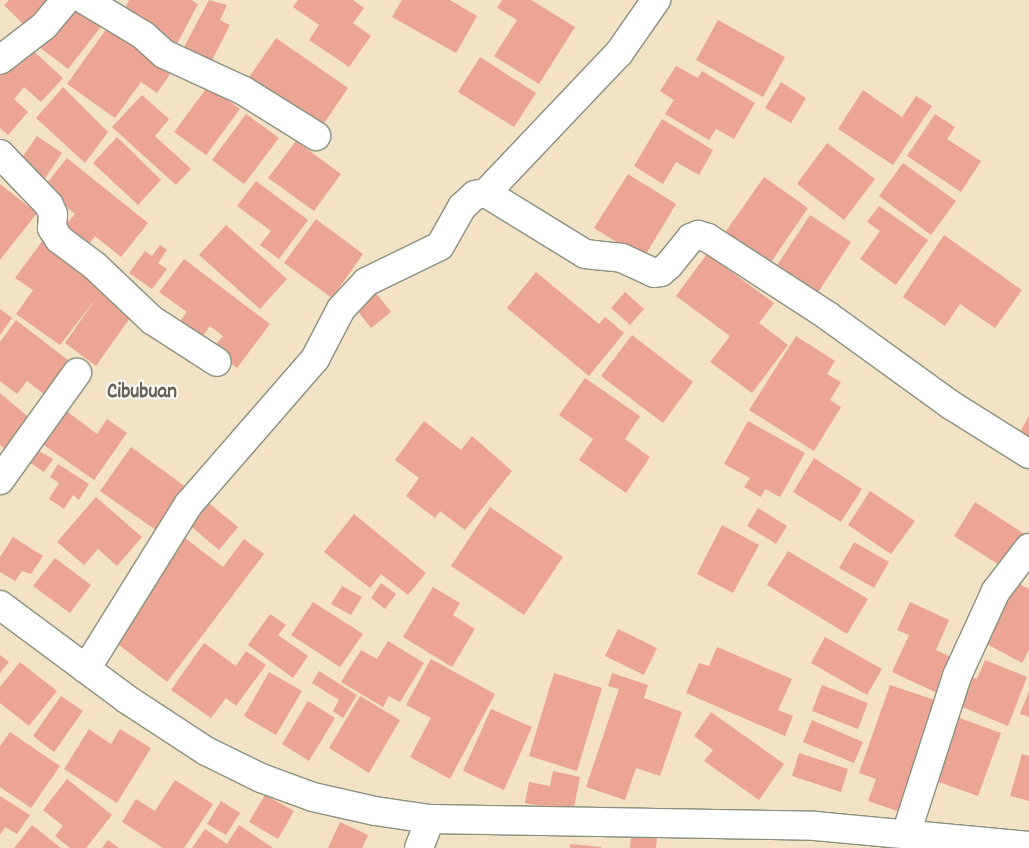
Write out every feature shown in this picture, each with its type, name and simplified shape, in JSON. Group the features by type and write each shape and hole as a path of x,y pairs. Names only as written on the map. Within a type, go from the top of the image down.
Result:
{"street":[{"path":"0,60 44,26 66,0"},
{"path":"85,0 143,35 164,54 244,91 316,136"},
{"path":"86,669 188,506 315,358 341,309 366,282 440,246 462,207 475,195 486,192 619,52 656,0"},
{"path":"0,154 49,205 53,214 52,228 59,239 95,266 152,320 217,362"},
{"path":"486,192 585,254 622,258 654,273 661,272 669,265 691,238 698,235 708,238 828,316 951,405 1029,454"},
{"path":"0,480 77,373"},
{"path":"906,834 957,676 996,590 1029,548"},
{"path":"0,605 86,669 206,751 261,778 312,797 430,819 815,826 1029,846"},
{"path":"418,848 430,819"}],"building":[{"path":"9,0 52,0 26,27 4,5"},
{"path":"129,0 191,0 198,4 177,44 122,14"},
{"path":"209,0 227,5 220,20 230,25 211,62 183,49"},
{"path":"298,0 353,0 364,8 353,23 371,36 349,67 309,40 319,25 293,7"},
{"path":"402,0 450,0 477,16 456,53 392,17"},
{"path":"502,0 531,0 575,27 539,84 494,56 517,20 497,8"},
{"path":"72,2 103,24 68,69 38,46"},
{"path":"718,20 785,57 763,97 696,60"},
{"path":"112,21 175,67 157,93 141,82 115,118 67,84"},
{"path":"276,38 348,88 320,129 248,79"},
{"path":"27,45 63,78 41,102 24,87 14,99 28,112 8,135 0,128 0,75"},
{"path":"480,57 536,93 514,127 458,92"},
{"path":"676,66 698,78 702,71 755,103 734,139 716,129 709,140 665,114 674,100 660,91"},
{"path":"781,82 806,98 791,123 765,108"},
{"path":"209,85 240,109 206,155 174,132"},
{"path":"63,87 108,132 85,163 36,118"},
{"path":"863,90 902,117 916,96 932,106 893,165 838,129"},
{"path":"142,95 169,119 155,136 191,169 176,185 112,127"},
{"path":"246,114 279,138 244,184 212,160"},
{"path":"935,114 955,127 947,139 981,161 961,192 907,156"},
{"path":"662,119 713,150 699,175 676,162 663,184 634,166"},
{"path":"37,136 62,153 44,180 19,162"},
{"path":"117,137 161,180 138,205 93,163"},
{"path":"296,141 341,174 314,211 268,178"},
{"path":"827,143 875,179 844,220 797,184"},
{"path":"67,158 148,223 121,257 95,236 84,251 59,233 75,214 43,188"},
{"path":"903,163 956,201 931,235 879,196"},
{"path":"628,174 676,204 643,259 594,228"},
{"path":"764,177 808,208 769,265 724,234"},
{"path":"256,181 308,220 279,259 260,245 271,231 237,206"},
{"path":"0,184 37,213 0,260"},
{"path":"879,206 928,240 896,285 860,259 880,231 867,222"},
{"path":"810,215 851,242 817,294 776,267"},
{"path":"316,219 363,254 332,298 284,263"},
{"path":"226,225 287,279 260,309 199,255"},
{"path":"944,235 1022,290 995,328 960,304 945,326 903,297"},
{"path":"46,236 137,308 96,366 65,343 97,297 60,345 16,314 33,290 15,278"},
{"path":"160,245 167,250 158,263 167,269 152,289 129,273 145,251 152,256"},
{"path":"707,254 774,303 759,323 788,345 752,393 710,362 730,336 676,296"},
{"path":"184,259 270,324 237,368 212,349 223,336 210,326 197,344 175,328 187,312 159,292"},
{"path":"536,272 599,324 605,317 624,333 589,376 507,308"},
{"path":"625,292 644,309 630,325 611,308"},
{"path":"376,293 391,312 371,328 356,309"},
{"path":"0,309 12,318 0,335"},
{"path":"16,320 73,364 48,397 27,381 17,394 0,381 0,342"},
{"path":"632,335 693,382 663,423 601,376"},
{"path":"796,336 835,361 827,374 841,382 830,400 841,407 814,451 749,410"},
{"path":"585,378 640,416 625,439 650,457 626,493 579,460 593,439 559,415"},
{"path":"0,393 33,421 7,451 0,445"},
{"path":"65,410 97,434 107,419 127,433 94,480 41,443"},
{"path":"1029,416 1029,438 1020,432"},
{"path":"424,421 461,450 472,436 512,471 465,530 440,511 435,518 406,496 419,478 395,460"},
{"path":"748,421 805,453 780,497 765,489 761,497 744,487 750,478 724,464"},
{"path":"32,447 53,459 44,472 24,459"},
{"path":"131,447 190,490 160,533 100,491"},
{"path":"814,458 862,489 841,522 793,492"},
{"path":"58,464 89,484 79,500 73,495 64,509 49,499 59,483 50,477"},
{"path":"870,491 915,521 891,554 848,525"},
{"path":"96,497 142,537 117,566 98,549 84,565 57,542"},
{"path":"205,500 238,527 219,550 186,522"},
{"path":"975,502 1026,535 1004,568 954,536"},
{"path":"490,507 563,557 524,615 451,566"},
{"path":"758,508 787,526 776,544 747,526"},
{"path":"354,514 426,573 408,595 381,574 370,588 324,552"},
{"path":"722,525 759,545 733,593 697,574"},
{"path":"13,537 43,556 31,574 22,571 15,581 0,572 0,557"},
{"path":"185,538 223,567 244,539 264,554 167,682 110,638"},
{"path":"854,542 889,562 874,588 839,568"},
{"path":"788,551 868,599 847,634 767,585"},
{"path":"55,558 91,585 70,613 33,586"},
{"path":"1016,582 1029,589 1029,650 1022,663 983,642"},
{"path":"381,583 396,594 385,609 371,598"},
{"path":"342,586 362,597 351,615 331,604"},
{"path":"433,587 460,603 453,615 475,629 452,667 403,637"},
{"path":"313,602 363,634 340,667 291,635"},
{"path":"910,602 949,620 936,650 953,658 937,693 892,672 909,635 897,630"},
{"path":"270,614 286,625 278,635 308,656 293,678 248,645"},
{"path":"618,629 657,648 644,675 605,656"},
{"path":"825,637 882,669 867,695 811,663"},
{"path":"388,641 424,663 400,702 389,696 383,707 341,682 361,650 377,659"},
{"path":"204,643 236,666 246,651 266,665 236,706 226,698 211,718 171,690"},
{"path":"717,647 792,679 778,710 793,716 785,736 686,693 699,663 709,666"},
{"path":"0,655 9,662 0,673"},
{"path":"431,659 495,694 450,779 410,757 431,718 406,705"},
{"path":"985,660 1027,677 1008,726 955,704 966,675 977,679"},
{"path":"20,662 57,691 29,726 0,703 0,687"},
{"path":"319,671 357,695 343,718 333,711 339,700 312,683"},
{"path":"269,672 302,691 276,735 244,716"},
{"path":"554,673 602,688 577,771 529,756"},
{"path":"612,673 648,685 644,698 682,712 660,776 636,768 625,800 586,787 619,689 608,686"},
{"path":"822,685 868,703 858,729 812,711"},
{"path":"890,685 941,702 903,813 868,801 876,779 859,773"},
{"path":"1029,691 1029,717 1020,714"},
{"path":"61,696 83,711 54,752 33,736"},
{"path":"360,696 400,720 369,773 329,748"},
{"path":"308,701 335,718 309,761 282,744"},
{"path":"491,709 532,727 504,790 463,771"},
{"path":"711,712 784,764 759,800 704,761 713,750 694,736"},
{"path":"954,716 1001,733 978,796 930,779"},
{"path":"812,720 863,742 854,763 803,742"},
{"path":"89,729 111,744 120,729 151,748 117,803 64,769"},
{"path":"10,732 60,766 31,808 0,787 0,746"},
{"path":"799,753 848,769 841,792 792,776"},
{"path":"1022,754 1029,756 1029,801 1010,796"},
{"path":"553,771 580,777 573,812 525,803 529,782 550,786"},
{"path":"67,779 112,815 86,848 70,848 55,836 63,826 43,810"},
{"path":"175,780 213,804 184,848 163,848 122,822 136,799 155,811"},
{"path":"265,795 294,811 278,839 249,822"},
{"path":"0,796 30,815 17,834 5,827 0,835"},
{"path":"221,801 240,813 226,835 207,824"},
{"path":"340,822 368,835 362,848 328,848"},
{"path":"32,825 61,848 14,848"},
{"path":"239,825 273,848 192,848 205,829 227,844"},
{"path":"631,835 657,838 656,848 630,848"},
{"path":"108,840 119,848 102,848"},
{"path":"570,844 601,847 601,848 570,848"}],"district":[{"name":"Cibubuan","path":"142,393"}]}
